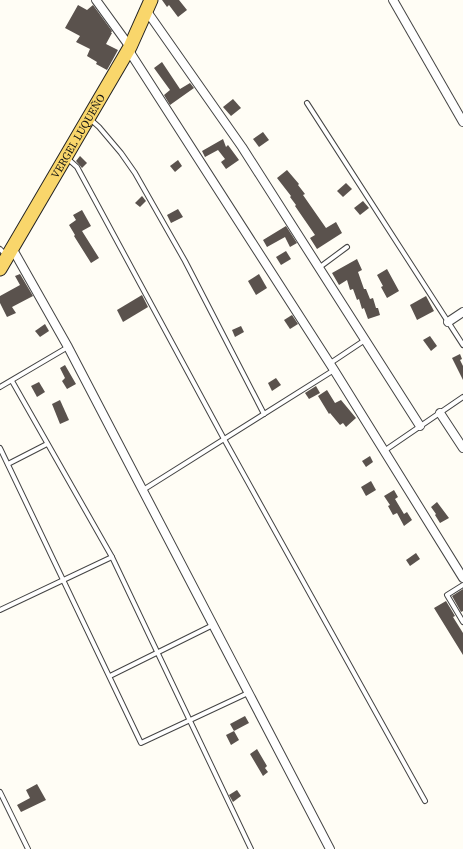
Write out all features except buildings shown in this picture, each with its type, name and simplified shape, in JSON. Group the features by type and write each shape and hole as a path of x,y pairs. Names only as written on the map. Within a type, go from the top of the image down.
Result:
{"main road":[{"name":"VERGEL LUQUEÑO","path":"0,269 6,251 66,157 130,47 149,5"}],"street":[{"path":"96,0 130,47 131,54 332,367 463,578"},
{"path":"393,0 463,122"},
{"path":"149,5 320,267 420,426"},
{"path":"6,251 68,347 330,849"},
{"path":"448,322 463,312"},
{"path":"440,413 463,448"}],"lane":[{"path":"307,103 463,345"},
{"path":"88,118 100,127 121,153 134,173 185,261 264,414"},
{"path":"66,157 77,167 224,439 425,801"},
{"path":"320,267 346,247"},
{"path":"143,490 264,414 332,367 366,340"},
{"path":"0,387 68,347"},
{"path":"12,381 112,557 251,849"},
{"path":"383,451 463,397"},
{"path":"8,464 47,444"},
{"path":"0,448 141,743 248,693"},
{"path":"0,610 112,557"},
{"path":"463,585 446,595 463,622"},
{"path":"110,676 213,625"},
{"path":"0,792 28,849"}]}
